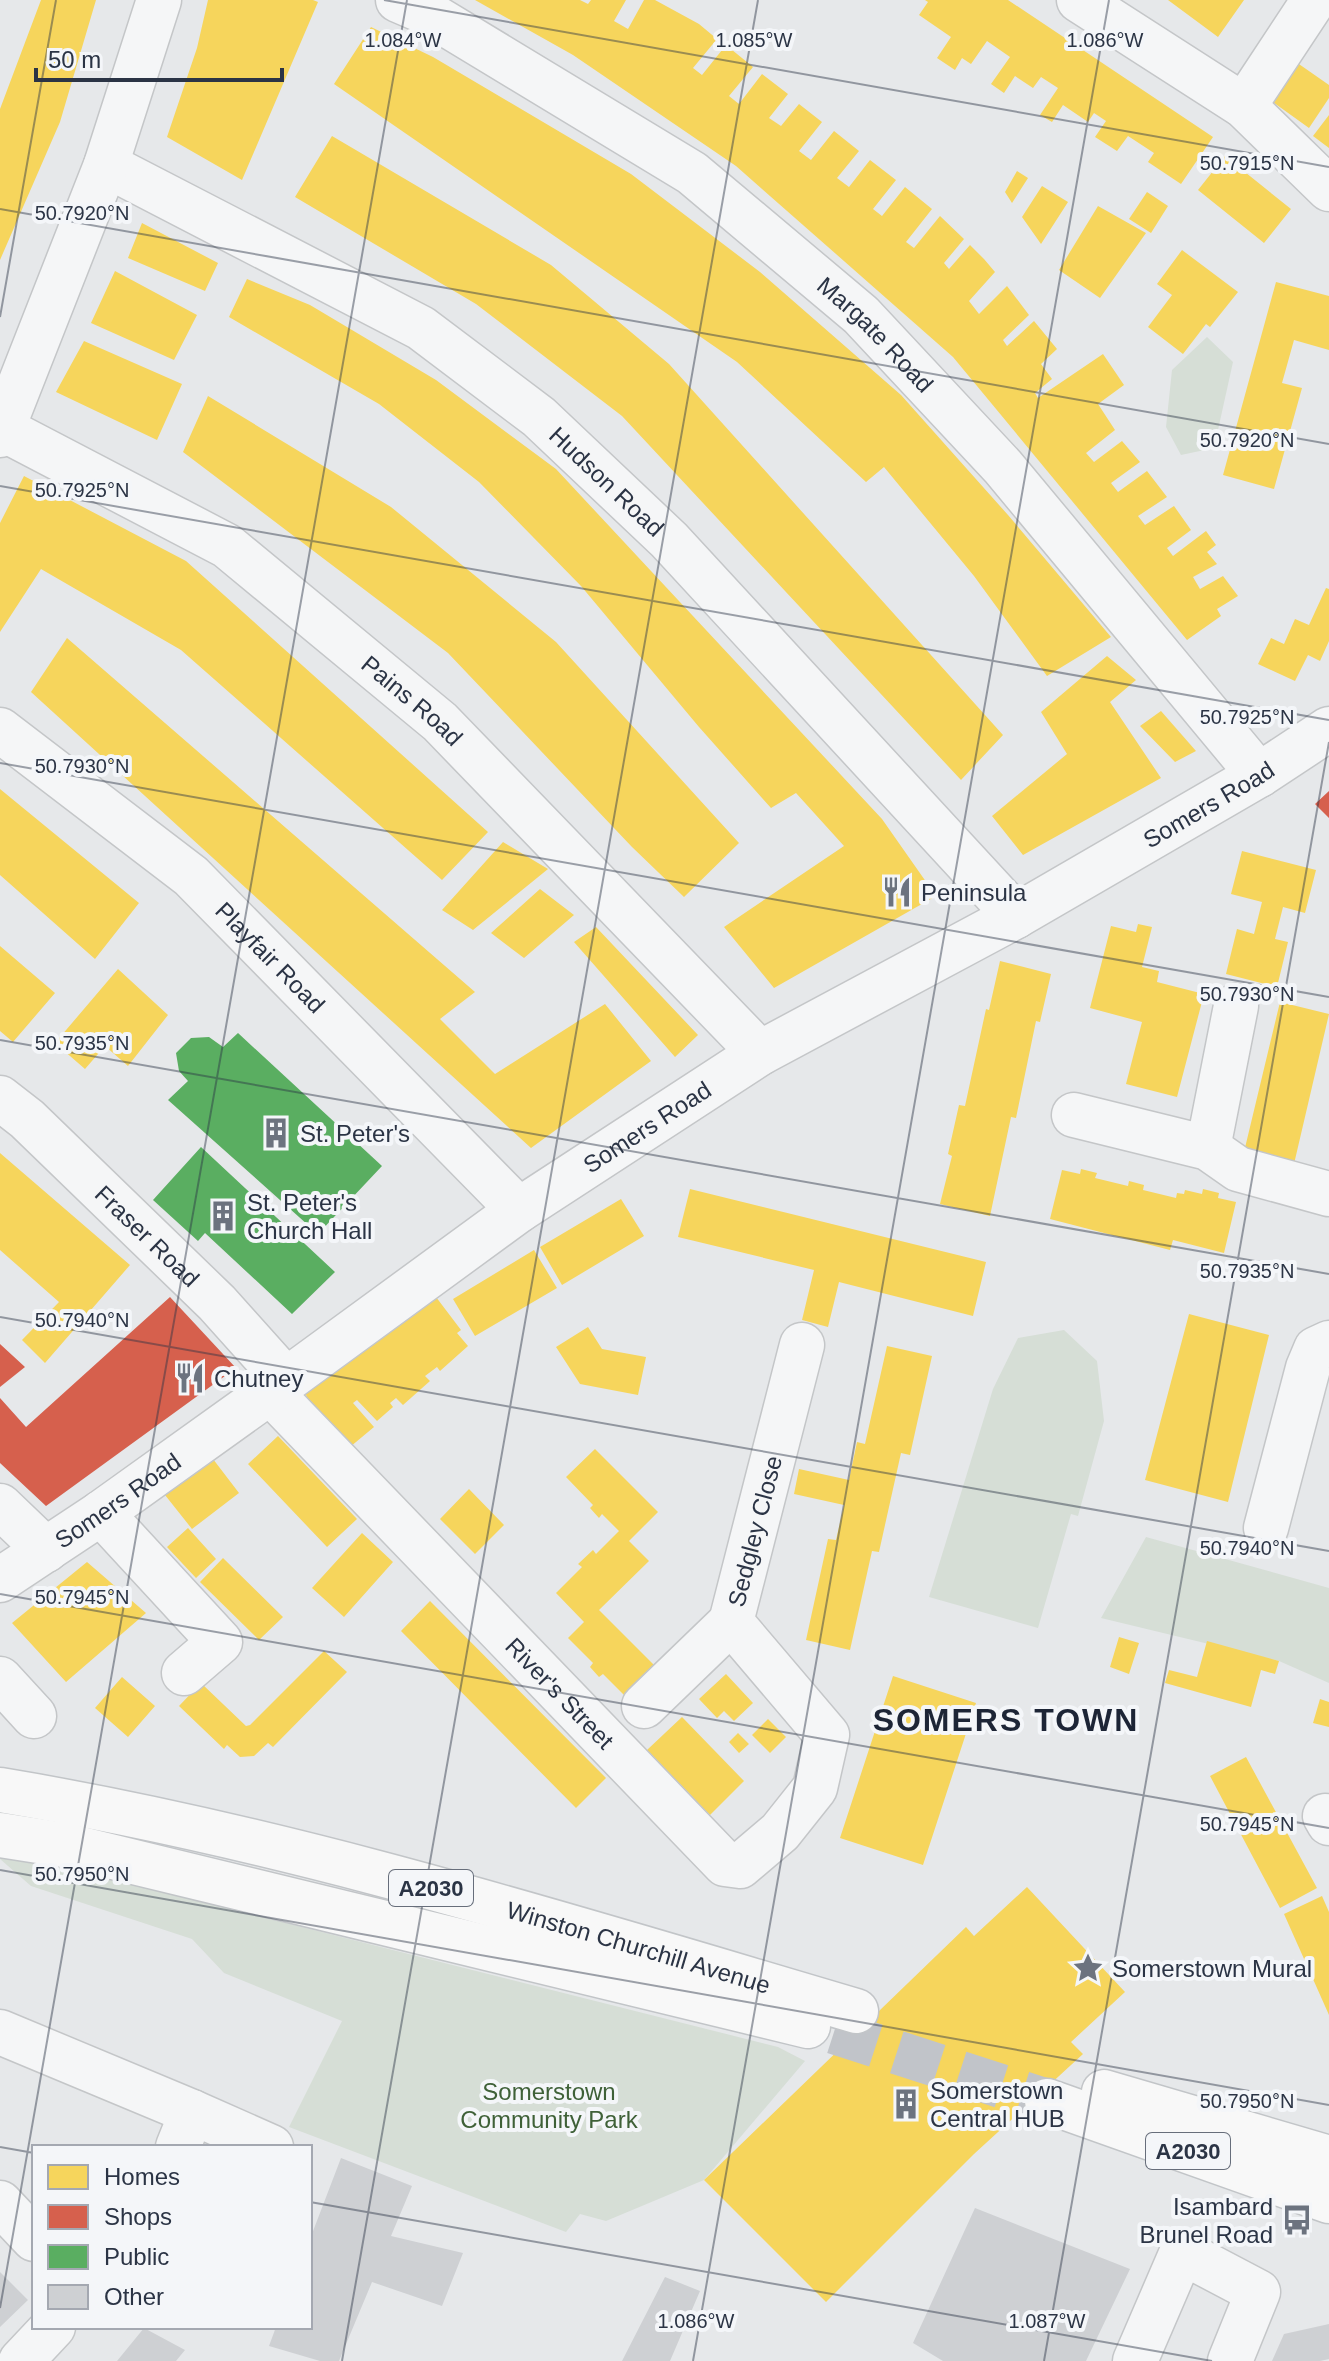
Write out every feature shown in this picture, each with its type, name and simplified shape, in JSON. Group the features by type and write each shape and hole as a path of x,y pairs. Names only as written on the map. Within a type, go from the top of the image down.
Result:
{"main road":[{"name":"Winston Churchill Avenue","path":"0,1790 83,1804 384,1874 845,2022 64,1845 0,1835"},
{"name":"A2030","path":"1329,2158 1058,2091 1329,2201"}],"street":[{"path":"2,432 106,165 159,0"},
{"name":"Margate Road","path":"398,0 426,12 692,173 861,315 1003,467 1259,775"},
{"path":"1079,0 1244,106 1329,189"},
{"path":"1244,106 1314,0"},
{"name":"Hudson Road","path":"106,165 421,328 539,417 669,540 1016,916"},
{"name":"Pains Road","path":"2,432 227,546 440,722 760,1053"},
{"name":"Somers Road","path":"0,1580 101,1513 519,1210 760,1053 1016,916 1259,775 1329,729"},
{"name":"Playfair Road","path":"0,730 191,876 519,1210"},
{"path":"1208,1148 1236,1006"},
{"name":"Fraser Road","path":"0,1098 27,1119 217,1303 278,1386"},
{"path":"1074,1115 1208,1148 1238,1169 1329,1194"},
{"path":"1266,1528 1308,1368 1316,1349 1329,1343"},
{"name":"Sedgley Close","path":"802,1345 731,1622 827,1735"},
{"name":"River's Street","path":"278,1386 725,1864 740,1866 780,1832 815,1788 827,1735"},
{"path":"0,1506 46,1550"},
{"path":"101,1513 220,1642 184,1673"},
{"path":"644,1706 731,1622"},
{"path":"0,1679 34,1716"},
{"path":"0,2032 185,2130 261,2145"},
{"path":"0,2203 32,2237"},
{"path":"1135,2361 1182,2252 1258,2292 1230,2361"},
{"path":"21,2361 51,2329"}],"green space":[{"path":"1207,337 1233,362 1214,448 1181,455 1166,427 1172,370"},
{"path":"1064,1330 1097,1361 1104,1421 1078,1516 1071,1514 1038,1628 929,1597 993,1389 1018,1338"},
{"path":"1146,1537 1329,1588 1329,1683 1279,1661 1101,1618"},
{"name":"Somerstown Community Park","path":"0,1851 778,2047 805,2061 704,2180 606,2221 580,2214 566,2232 289,2127 342,2021 224,1973 192,1939 31,1886 0,1859"}],"building: Homes":[{"path":"41,0 96,0 60,122 0,260 0,109"},
{"path":"208,0 318,2 242,180 167,137 197,48"},
{"path":"475,0 580,0 588,4 591,0 626,0 614,21 628,29 644,0 655,0 699,24 717,39 693,68 702,75 726,45 753,67 729,96 739,104 762,74 788,94 769,118 781,126 799,104 822,122 799,151 811,160 834,131 859,151 837,178 849,187 870,160 896,180 873,209 882,216 905,187 932,209 906,242 914,248 940,216 964,239 944,263 949,269 970,245 984,259 995,272 969,301 979,314 1007,286 1029,315 1003,340 1007,346 1034,321 1057,349 1041,364 1052,379 1035,393 1038,398 1103,354 1124,385 1098,404 1115,430 1086,453 1094,462 1122,441 1140,462 1111,483 1118,492 1147,471 1167,497 1138,516 1145,525 1174,506 1191,530 1167,548 1173,556 1206,531 1216,545 1207,552 1217,564 1193,577 1200,589 1223,576 1238,596 1217,609 1221,616 1187,640 953,357 736,166 573,55"},
{"path":"925,0 1008,0 1213,137 1181,184 1148,162 1154,153 1128,136 1117,151 1095,137 1106,121 1094,113 1088,122 1063,105 1052,122 1040,115 1058,88 1041,77 1033,88 1015,76 1004,93 991,84 1010,57 987,41 971,64 962,58 955,70 937,58 951,37 919,15 928,2"},
{"path":"1168,0 1244,0 1218,37"},
{"path":"371,27 433,57 631,174 760,272 901,395 1111,637 1047,676 974,576 884,467 866,482 737,362 334,84"},
{"path":"1296,62 1329,85 1329,98 1309,128 1270,100"},
{"path":"1329,115 1329,148 1313,136"},
{"path":"332,136 551,265 669,364 1003,735 961,780 622,416 476,304 295,197"},
{"path":"1225,156 1291,209 1264,243 1198,190"},
{"path":"1017,171 1028,178 1012,203 1005,192"},
{"path":"1042,186 1068,202 1041,244 1022,217"},
{"path":"1147,192 1168,206 1151,233 1129,219"},
{"path":"1098,206 1146,233 1100,298 1059,270"},
{"path":"142,223 218,263 205,291 128,258"},
{"path":"1182,250 1238,292 1210,327 1206,324 1183,354 1148,327 1172,295 1157,284"},
{"path":"115,271 197,315 174,360 91,323"},
{"path":"247,279 310,305 436,380 556,469 882,819 936,896 774,988 724,927 844,846 796,793 771,808 581,586 479,482 379,404 229,317"},
{"path":"1276,282 1329,296 1329,350 1294,340 1282,383 1302,388 1274,489 1223,475"},
{"path":"84,341 182,384 157,440 56,392"},
{"path":"208,396 391,507 556,642 739,843 684,897 632,847 448,653 183,452"},
{"path":"24,476 186,561 488,832 442,880 181,650 41,569 0,632 0,523"},
{"path":"1326,588 1329,589 1329,641 1320,661 1308,655 1295,681 1258,664 1271,638 1284,644 1295,619 1309,625"},
{"path":"67,638 475,992 440,1019 495,1074 605,1004 651,1061 531,1148 31,692"},
{"path":"1107,656 1136,680 1110,702 1161,778 1023,855 992,816 1067,754 1041,712"},
{"path":"1161,711 1196,751 1175,762 1140,726"},
{"path":"0,789 139,903 95,959 0,875"},
{"path":"503,842 548,869 473,930 442,910"},
{"path":"1242,851 1316,870 1305,913 1283,907 1275,939 1288,942 1277,987 1226,974 1237,929 1254,934 1262,902 1231,894"},
{"path":"540,889 574,915 524,958 491,933"},
{"path":"1138,924 1152,927 1142,967 1159,971 1157,982 1204,994 1177,1097 1126,1084 1142,1022 1090,1008 1111,926 1136,932"},
{"path":"596,927 698,1035 675,1057 574,942"},
{"path":"0,946 55,993 13,1042 0,1031"},
{"path":"1000,961 1051,974 1040,1022 1036,1021 1016,1118 1011,1117 990,1216 940,1204 952,1156 948,1154 959,1105 965,1106"},
{"path":"118,969 168,1015 128,1066 105,1046 85,1069 55,1043"},
{"path":"1280,1002 1329,1014 1294,1164 1244,1152"},
{"path":"0,1153 130,1265 45,1363 22,1340 59,1302 0,1250"},
{"path":"1081,1169 1097,1173 1095,1178 1128,1186 1129,1181 1144,1185 1143,1190 1176,1198 1177,1193 1184,1194 1185,1190 1202,1194 1203,1189 1219,1193 1218,1198 1236,1202 1224,1253 1173,1240 1170,1250 1050,1219 1062,1170 1080,1174"},
{"path":"690,1189 986,1262 973,1316 839,1282 828,1327 802,1320 814,1270 678,1237"},
{"path":"621,1199 644,1236 562,1285 540,1247"},
{"path":"534,1250 557,1288 475,1336 453,1299"},
{"path":"436,1297 461,1330 457,1333 468,1346 440,1371 437,1367 425,1376 430,1381 403,1405 396,1398 390,1403 393,1407 377,1421 357,1400 353,1403 374,1427 350,1447 307,1400 305,1388 356,1357"},
{"path":"1189,1314 1269,1335 1228,1502 1145,1480"},
{"path":"588,1327 602,1349 646,1357 638,1395 580,1384 556,1347"},
{"path":"887,1346 932,1356 910,1455 901,1453 879,1552 872,1551 850,1650 806,1640 828,1539 836,1540 844,1505 794,1494 799,1469 849,1480 857,1442 865,1444"},
{"path":"278,1436 357,1519 327,1547 248,1464"},
{"path":"595,1449 658,1512 629,1541 649,1561 599,1610 660,1671 630,1701 603,1674 599,1677 590,1667 593,1663 568,1638 584,1622 556,1593 582,1567 578,1564 593,1550 596,1554 619,1531 602,1514 599,1518 590,1508 593,1505 566,1477"},
{"path":"213,1459 239,1493 192,1529 165,1495"},
{"path":"469,1489 504,1525 475,1554 440,1519"},
{"path":"188,1528 216,1559 196,1578 167,1547"},
{"path":"362,1533 393,1562 344,1617 312,1588"},
{"path":"223,1558 283,1617 259,1640 200,1582"},
{"path":"87,1562 146,1613 66,1682 12,1623"},
{"path":"430,1601 606,1778 576,1808 401,1631"},
{"path":"1119,1637 1139,1643 1129,1674 1110,1667"},
{"path":"1207,1641 1279,1661 1275,1674 1261,1670 1251,1707 1165,1683 1169,1670 1197,1677"},
{"path":"324,1651 347,1672 273,1747 268,1743 254,1756 240,1757 227,1745 224,1749 179,1706 201,1683 246,1726 250,1725"},
{"path":"726,1674 753,1703 734,1721 724,1711 717,1718 699,1699"},
{"path":"893,1676 976,1703 923,1865 840,1838"},
{"path":"122,1677 155,1706 128,1737 95,1708"},
{"path":"1320,1699 1329,1702 1329,1727 1313,1723"},
{"path":"682,1717 744,1781 710,1815 647,1750"},
{"path":"768,1719 786,1737 770,1753 752,1735"},
{"path":"738,1733 749,1744 739,1753 729,1742"},
{"path":"1246,1757 1317,1888 1280,1908 1210,1776"},
{"name":"Somerstown Central HUB","path":"1027,1887 1125,1992 1071,2042 1083,2054 974,2154 826,2302 704,2180 966,1927 974,1936"},
{"path":"1322,1896 1329,1912 1329,2015 1284,1914"}],"building: Shops":[{"path":"1329,791 1329,818 1315,804"},
{"path":"170,1297 236,1368 46,1506 0,1463 0,1398 26,1427"},
{"path":"0,1344 25,1367 0,1387"}],"building: Public":[{"name":"St. Peter's","path":"238,1033 382,1166 318,1234 168,1100 188,1081 179,1071 176,1053 191,1038 209,1037 223,1047"},
{"name":"St. Peter's Church Hall","path":"201,1147 335,1272 292,1314 205,1233 198,1241 153,1200"}],"building: Other":[{"path":"341,2158 412,2186 391,2236 463,2253 442,2306 372,2282 339,2361 320,2361 269,2346 275,2329 312,2329 312,2234"},
{"path":"975,2208 1130,2269 1086,2361 943,2361 913,2343"},
{"path":"0,2272 28,2300 0,2327"},
{"path":"665,2277 700,2291 670,2361 622,2361"},
{"path":"1329,2324 1329,2359 1272,2361 1284,2334"},
{"path":"143,2329 185,2350 176,2361 117,2361"}],"tunnel":[{"path":"834,2032 1047,2101"}],"place":[{"name":"Peninsula","path":"897,892"},
{"name":"St. Peter's","path":"276,1133"},
{"name":"St. Peter's Church Hall","path":"223,1216"},
{"name":"Chutney","path":"190,1378"},
{"name":"Somerstown Mural","path":"1088,1968"},
{"name":"Somerstown Central HUB","path":"906,2104"},
{"name":"Isambard Brunel Road","path":"1297,2220"}],"district":[{"name":"SOMERS TOWN","path":"1006,1720"}]}
